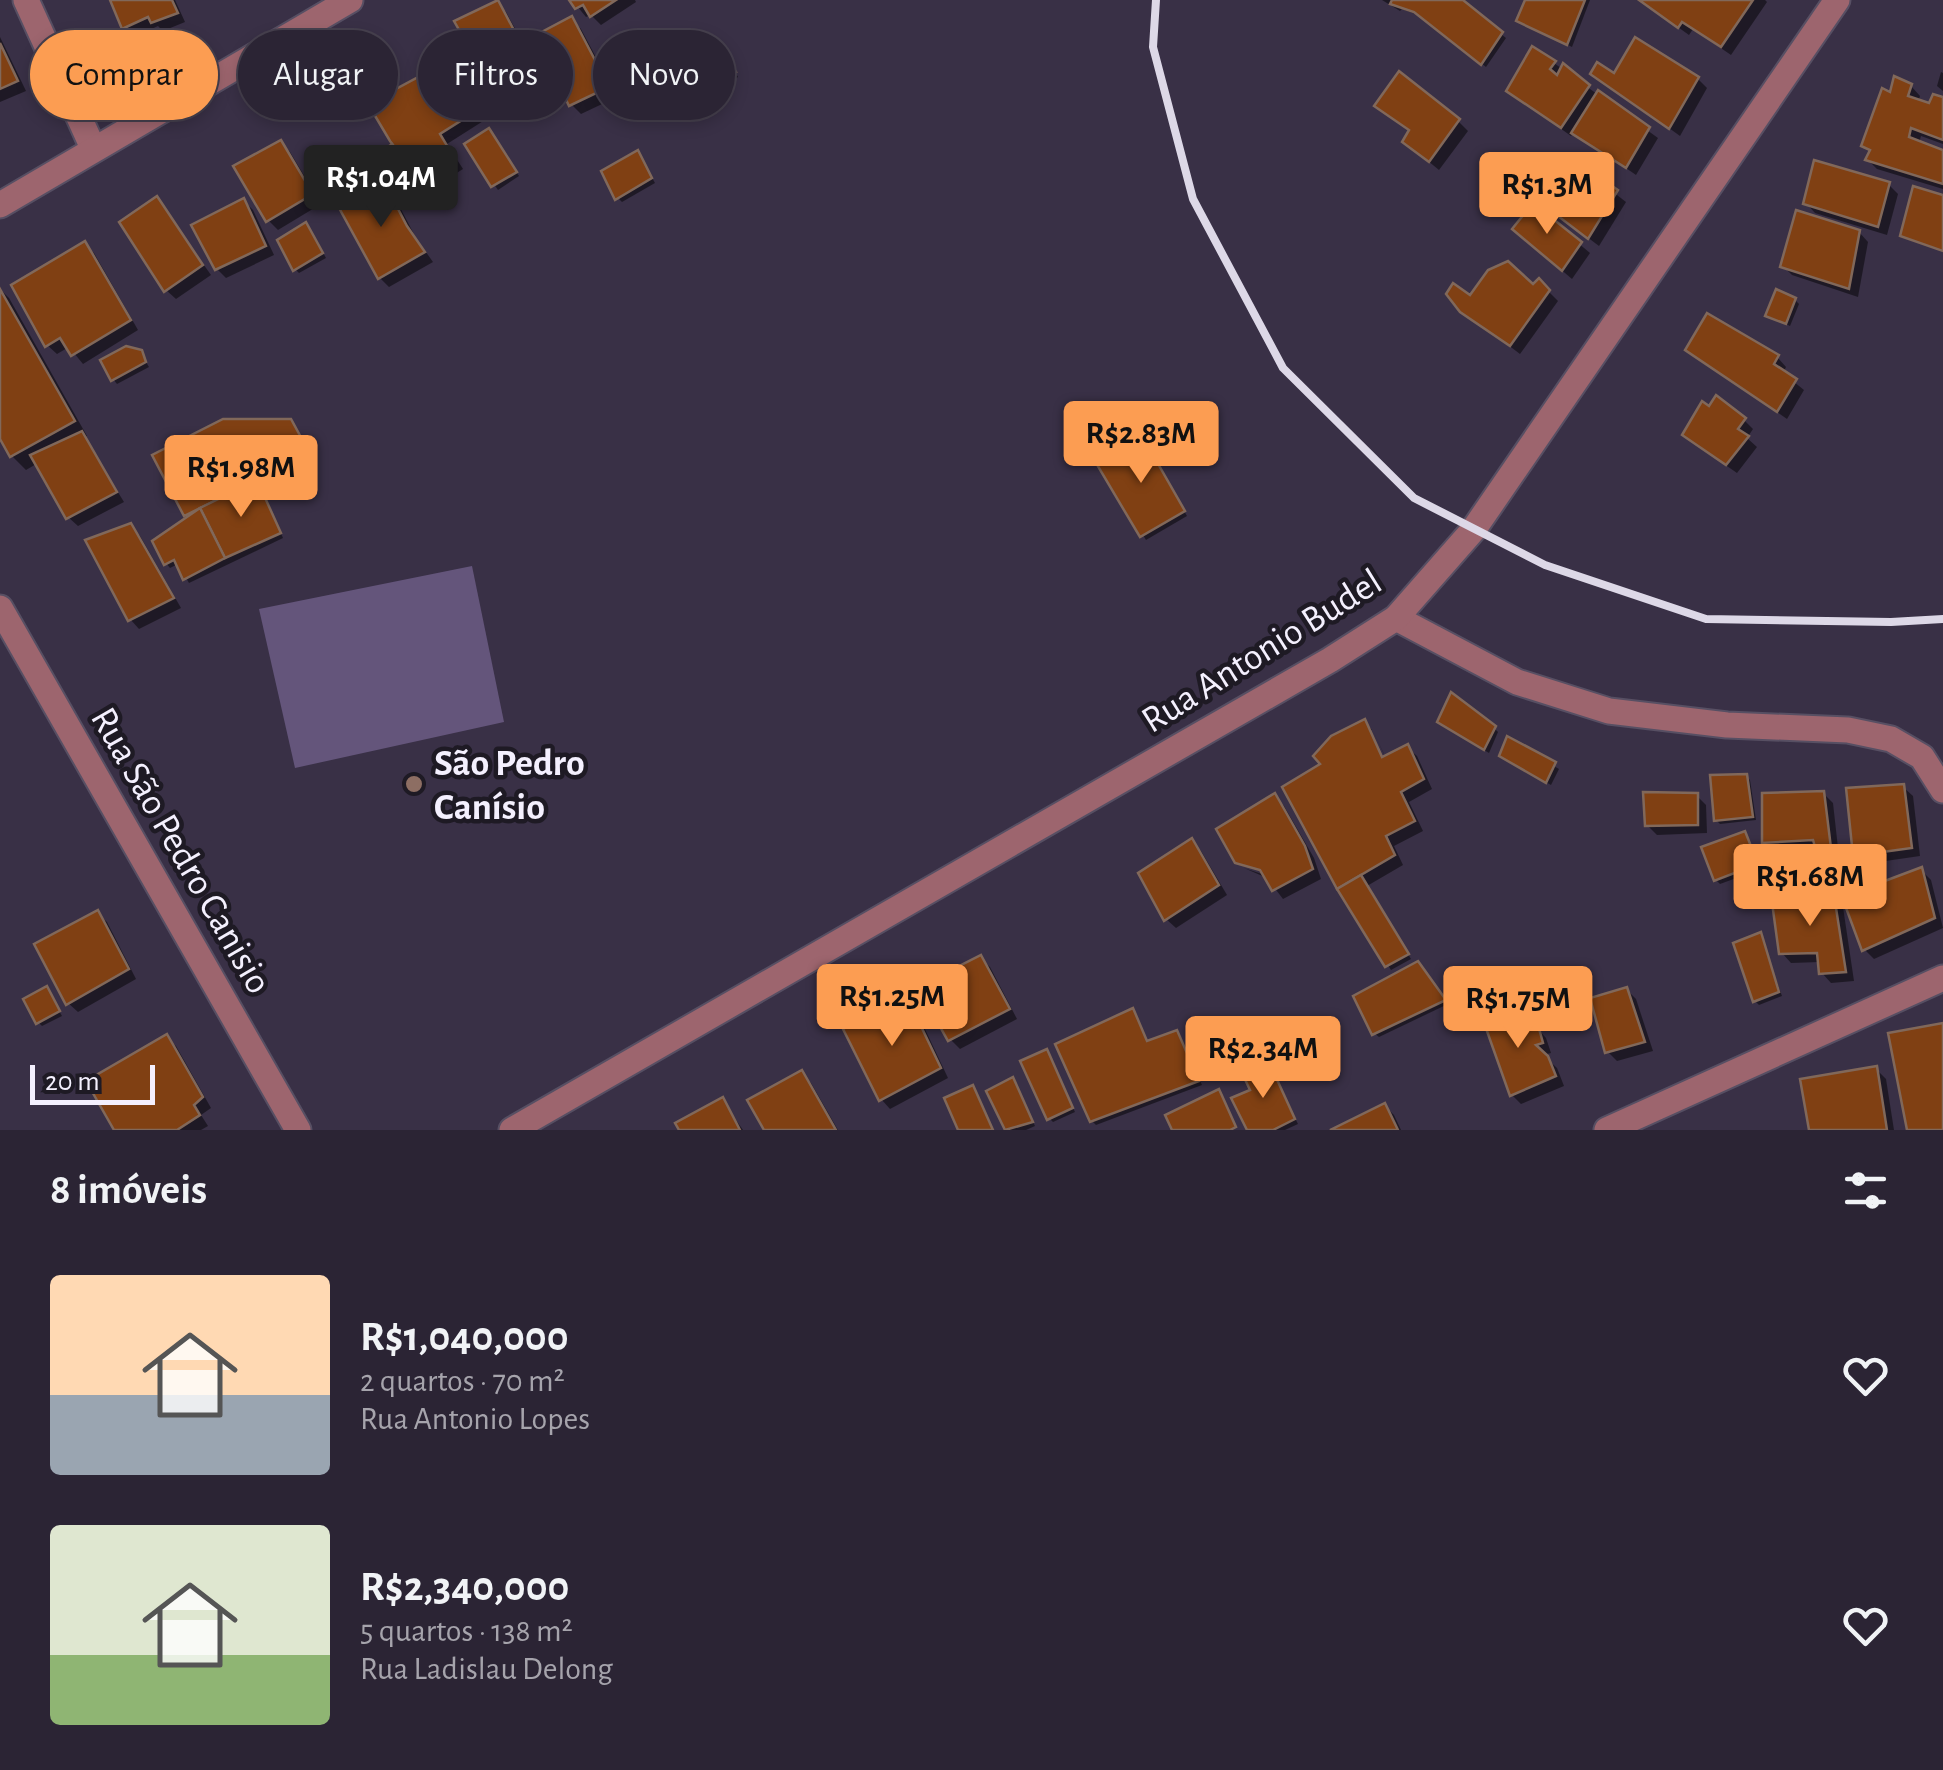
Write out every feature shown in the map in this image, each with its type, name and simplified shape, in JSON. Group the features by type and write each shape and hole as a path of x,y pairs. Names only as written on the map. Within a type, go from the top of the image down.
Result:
{"street":[{"path":"26,0 93,148"},
{"path":"0,205 350,0"},
{"name":"Rua Antonio Budel","path":"512,1130 1330,660 1396,618 1474,529 1837,0"},
{"name":"Rua São Pedro Canisio","path":"0,608 298,1130"},
{"path":"1396,618 1517,682 1609,711 1727,725 1848,730 1890,738 1922,757 1943,790"},
{"path":"1607,1130 1943,978"}],"shaded area":[{"path":"472,566 504,722 295,768 259,609"}],"building":[{"path":"110,0 172,0 178,13 151,23 148,17 122,29"},
{"path":"498,0 514,30 459,30 454,21"},
{"path":"569,0 616,0 590,17 583,5 575,9"},
{"path":"1392,0 1463,0 1503,32 1481,65 1414,12 1390,4"},
{"path":"1525,0 1585,0 1567,45 1516,21"},
{"path":"1639,0 1753,0 1721,47 1682,22 1678,28"},
{"path":"572,16 593,56 593,95 573,104 573,30 545,30"},
{"path":"1635,37 1699,77 1669,129 1590,74 1597,62 1614,73"},
{"path":"0,43 18,81 0,89"},
{"path":"1532,46 1556,61 1550,69 1557,75 1563,63 1590,85 1561,128 1506,91"},
{"path":"1399,71 1460,119 1429,162 1402,142 1409,130 1374,106"},
{"path":"1894,76 1912,84 1908,96 1929,103 1933,94 1943,97 1943,140 1911,128 1909,137 1943,150 1943,184 1865,160 1870,150 1861,146 1882,88 1890,92"},
{"path":"418,77 418,120 462,120 440,134 455,159 420,181 378,120 398,120 398,88"},
{"path":"1598,90 1650,127 1626,168 1571,133"},
{"path":"489,128 517,172 491,187 464,144"},
{"path":"281,140 313,194 266,222 233,166"},
{"path":"392,144 420,181 402,193 377,155"},
{"path":"638,150 652,178 615,200 601,171"},
{"path":"1571,157 1618,190 1588,239 1541,203"},
{"path":"1814,160 1890,182 1878,227 1803,204"},
{"path":"384,182 425,252 378,279 338,206"},
{"path":"1913,186 1943,195 1943,251 1900,236"},
{"path":"157,196 203,265 164,292 119,222"},
{"path":"244,198 266,246 215,270 191,225"},
{"path":"1533,203 1582,242 1562,271 1512,229"},
{"path":"1796,210 1860,230 1849,289 1780,267"},
{"path":"306,222 323,253 293,271 277,240"},
{"path":"85,241 131,320 71,356 60,338 45,347 11,285"},
{"path":"1508,261 1533,284 1539,278 1550,290 1510,346 1460,312 1446,294 1453,283 1470,295 1488,270"},
{"path":"0,289 75,421 10,457 0,439"},
{"path":"1776,289 1796,298 1786,324 1765,316"},
{"path":"1707,313 1779,355 1774,364 1797,379 1777,412 1685,350"},
{"path":"126,346 142,350 146,362 111,381 100,360"},
{"path":"1716,395 1746,418 1738,429 1749,436 1726,465 1682,435 1702,401 1709,406"},
{"path":"223,419 291,419 310,454 184,516 152,455"},
{"path":"82,431 117,492 66,519 30,455"},
{"path":"1141,434 1185,511 1140,537 1096,463"},
{"path":"257,480 281,533 225,558 200,508"},
{"path":"200,508 225,558 183,580 174,560 164,565 152,541"},
{"path":"131,523 174,598 128,621 85,540"},
{"path":"1451,692 1496,726 1484,750 1437,722"},
{"path":"1365,719 1382,757 1408,744 1424,779 1401,792 1415,821 1386,836 1395,855 1337,889 1282,787 1320,764 1313,756 1331,736"},
{"path":"1507,736 1556,762 1546,783 1499,756"},
{"path":"1747,774 1753,817 1714,821 1710,775"},
{"path":"1904,784 1912,848 1853,856 1846,788"},
{"path":"1824,791 1831,848 1816,850 1813,840 1762,843 1762,793"},
{"path":"1643,792 1698,793 1698,825 1645,826"},
{"path":"1275,793 1305,846 1313,869 1272,891 1260,870 1235,863 1216,829"},
{"path":"1745,831 1758,864 1714,881 1701,847"},
{"path":"1192,838 1219,885 1164,921 1138,873"},
{"path":"1922,867 1935,918 1862,951 1842,897"},
{"path":"1361,875 1409,954 1385,967 1337,889"},
{"path":"1771,895 1834,895 1846,972 1819,974 1817,953 1779,954"},
{"path":"98,910 129,969 66,1005 34,944"},
{"path":"1761,932 1779,992 1753,1002 1733,943"},
{"path":"981,955 1010,1009 948,1041 918,987"},
{"path":"1418,961 1446,1000 1372,1035 1353,996"},
{"path":"47,986 60,1011 36,1024 23,999"},
{"path":"1627,987 1645,1042 1605,1053 1590,998"},
{"path":"907,997 941,1068 879,1101 843,1029"},
{"path":"1133,1008 1147,1041 1177,1030 1199,1081 1090,1122 1055,1044"},
{"path":"1501,1011 1538,1025 1543,1043 1536,1045 1548,1056 1556,1076 1510,1096 1482,1017"},
{"path":"1943,1023 1943,1130 1907,1130 1888,1033"},
{"path":"167,1034 203,1097 194,1105 200,1115 177,1130 114,1130 86,1081"},
{"path":"1047,1049 1073,1108 1047,1120 1020,1061"},
{"path":"1269,1062 1295,1119 1273,1130 1247,1130 1231,1098 1250,1090 1242,1073"},
{"path":"1877,1066 1887,1130 1809,1130 1800,1079"},
{"path":"802,1070 836,1130 764,1130 747,1100"},
{"path":"1013,1077 1033,1122 1005,1130 986,1091"},
{"path":"973,1085 993,1130 958,1130 944,1098"},
{"path":"1219,1089 1236,1127 1172,1130 1165,1115"},
{"path":"723,1097 740,1130 679,1130 675,1123"},
{"path":"1385,1103 1398,1130 1330,1130"}],"railway":[{"path":"1156,0 1153,47 1193,199 1283,368 1414,498 1545,565 1706,619 1943,619"}],"place":[{"name":"São Pedro Canísio","path":"414,784"}]}
